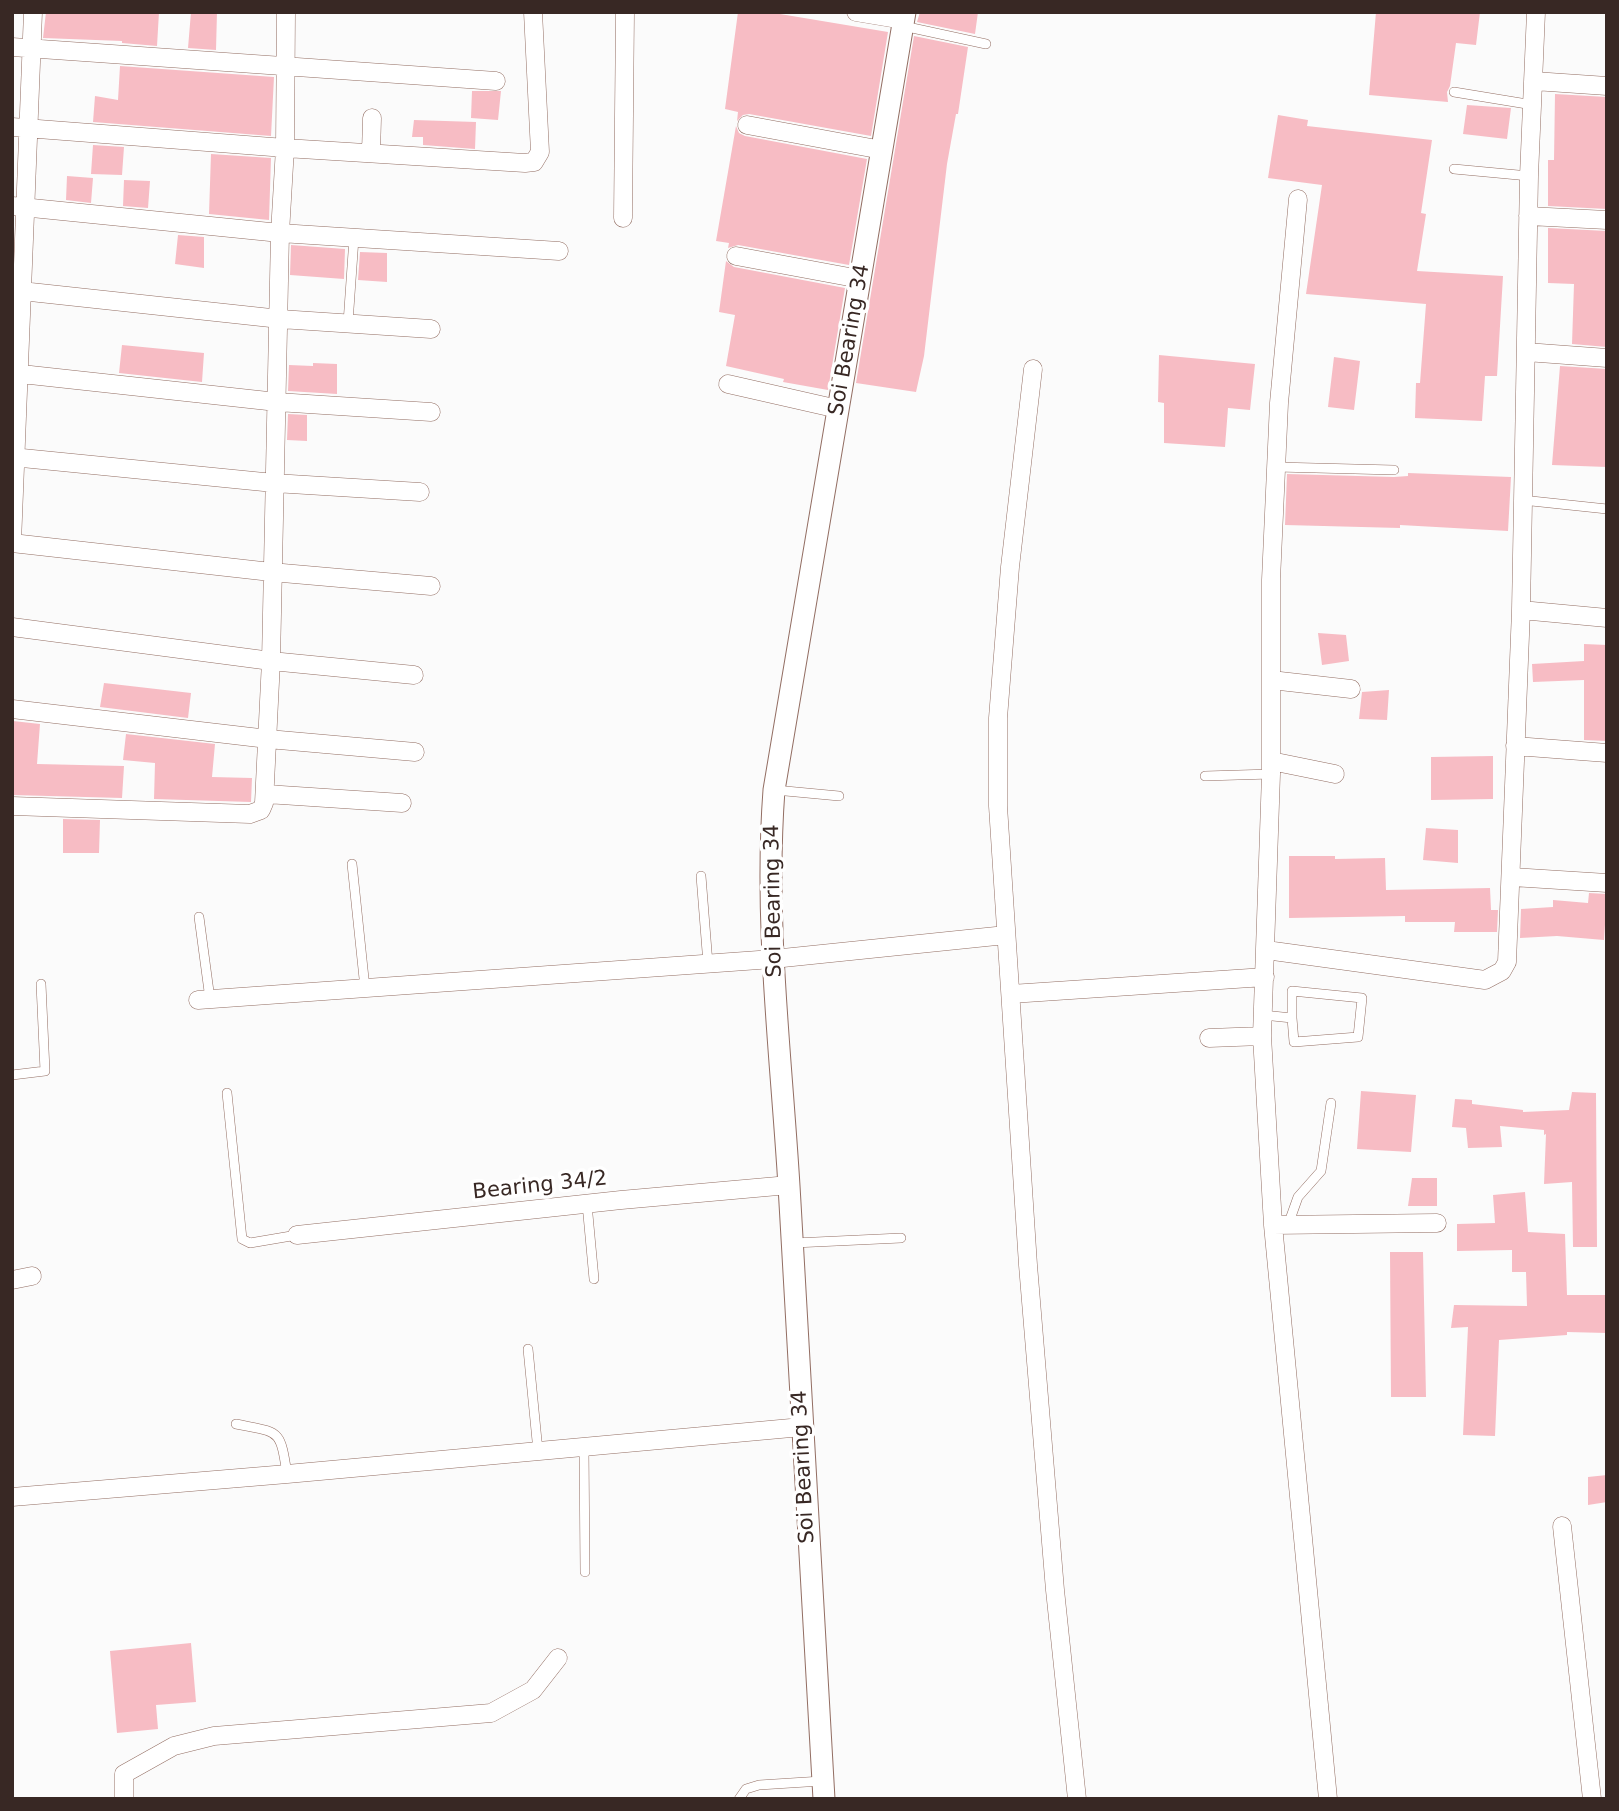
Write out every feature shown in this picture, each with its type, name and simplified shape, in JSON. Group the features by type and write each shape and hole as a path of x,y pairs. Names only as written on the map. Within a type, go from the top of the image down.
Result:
{"street":[{"path":"33,12 20,129 12,540 271,572 431,586"},
{"path":"12,806 250,814 261,810 266,794 271,661 280,233 285,148 286,12"},
{"path":"20,129 534,162 540,152 533,12"},
{"path":"623,218 625,12"},
{"path":"856,12 904,20"},
{"path":"1265,950 1485,980 1502,971 1507,962 1521,610 1529,176 1536,12"},
{"name":"Soi Bearing 34","path":"823,1790 789,1185 773,959 770,839 774,790 904,20"},
{"path":"12,47 496,81"},
{"path":"1534,81 1607,86"},
{"path":"371,153 372,118"},
{"path":"747,125 882,150"},
{"path":"1298,199 1286,312 1271,580 1271,768 1262,1036 1281,1225 1328,1799"},
{"path":"19,207 280,233 559,251"},
{"path":"1528,216 1607,220"},
{"path":"736,256 860,279"},
{"path":"17,291 280,319 431,329"},
{"path":"1526,352 1607,358"},
{"path":"1033,369 1010,568 998,718 998,806 1027,1252 1055,1590 1077,1799"},
{"path":"15,372 276,402 431,412"},
{"path":"728,384 838,409"},
{"path":"14,458 274,483 420,492"},
{"path":"1521,610 1607,618"},
{"path":"12,627 271,661 414,675"},
{"path":"1271,680 1351,689"},
{"path":"12,709 268,739 415,752"},
{"path":"1516,746 1607,753"},
{"path":"1271,768 1335,774"},
{"path":"266,794 402,803"},
{"path":"1512,877 1607,883"},
{"path":"204,1000 773,959 1006,935"},
{"path":"1011,994 1265,977"},
{"path":"1209,1038 1262,1036"},
{"name":"Bearing 34/2","path":"297,1235 789,1185"},
{"path":"1281,1225 1437,1223"},
{"path":"12,1280 32,1276"},
{"path":"12,1497 802,1427"},
{"path":"1562,1526 1592,1799"},
{"path":"124,1799 124,1774 174,1746 214,1736 491,1713 533,1690 558,1658"}],"lane":[{"path":"904,20 986,44"},
{"path":"1454,92 1533,105"},
{"path":"1454,169 1529,176"},
{"path":"348,323 354,237"},
{"path":"1277,467 1394,470"},
{"path":"1522,500 1607,509"},
{"path":"1205,776 1271,768"},
{"path":"774,790 839,796"},
{"path":"352,864 365,988"},
{"path":"701,876 708,964"},
{"path":"200,917 204,1000"},
{"path":"12,1075 45,1071 41,984"},
{"path":"1292,991 1362,998 1358,1037 1294,1042 1292,1018 1292,991"},
{"path":"1263,1015 1292,1018"},
{"path":"227,1093 242,1239 250,1243 297,1235"},
{"path":"1281,1225 1297,1197 1321,1171 1331,1103"},
{"path":"587,1204 594,1279"},
{"path":"792,1243 901,1238"},
{"path":"528,1349 538,1451"},
{"path":"236,1424 273,1432 283,1447 288,1474"},
{"path":"584,1447 585,1572"},
{"path":"739,1799 746,1789 759,1785 823,1790"}],"building":[{"path":"46,12 159,12 157,46 122,41 43,38"},
{"path":"191,12 217,12 216,50 188,48"},
{"path":"738,12 768,12 888,32 871,136 749,114 743,115 737,121 738,112 725,109"},
{"path":"920,12 978,12 975,34 917,22"},
{"path":"1376,12 1480,12 1476,45 1456,43 1447,92 1448,102 1369,95"},
{"path":"914,36 968,47 947,164 924,356 916,392 856,383"},
{"path":"120,66 274,77 271,136 93,122 95,96 118,100"},
{"path":"472,91 501,91 498,120 471,118"},
{"path":"1555,94 1607,97 1607,209 1548,206 1548,160 1554,160"},
{"path":"1467,105 1511,108 1507,139 1463,134"},
{"path":"1278,115 1308,120 1307,126 1432,140 1421,213 1426,214 1417,271 1503,276 1497,376 1485,376 1482,421 1415,418 1416,383 1420,383 1426,304 1306,294 1322,185 1268,178"},
{"path":"414,120 476,122 475,149 423,145 423,137 412,137"},
{"path":"736,126 739,133 745,136 867,159 849,265 738,245 728,248 729,243 716,241"},
{"path":"93,145 124,147 122,175 91,174"},
{"path":"211,154 271,158 269,220 209,214"},
{"path":"67,176 93,178 91,203 66,200"},
{"path":"124,180 150,181 148,208 123,206"},
{"path":"1548,228 1607,231 1607,347 1572,344 1574,284 1548,283"},
{"path":"178,235 204,237 204,268 175,264"},
{"path":"291,245 345,249 344,279 290,275"},
{"path":"360,252 387,253 387,282 358,280"},
{"path":"726,261 734,267 845,288 828,390 783,382 784,379 726,366 735,315 719,312"},
{"path":"122,345 204,353 202,382 119,373"},
{"path":"1159,355 1255,364 1250,410 1228,408 1225,447 1164,443 1164,403 1158,402"},
{"path":"1334,357 1360,361 1354,410 1328,407"},
{"path":"313,363 337,364 337,394 288,391 289,365 313,366"},
{"path":"1560,366 1607,369 1607,467 1552,465"},
{"path":"288,414 307,415 307,441 287,440"},
{"path":"1408,473 1511,477 1508,531 1400,525 1400,528 1285,525 1287,474 1394,477 1408,476"},
{"path":"1318,633 1346,635 1349,661 1322,665"},
{"path":"1584,644 1607,645 1607,741 1584,740 1584,680 1533,682 1532,664 1584,661"},
{"path":"104,683 191,693 188,718 100,707"},
{"path":"1389,690 1387,720 1359,719 1362,692"},
{"path":"13,721 40,724 37,764 124,766 122,798 12,795"},
{"path":"126,734 215,744 212,777 252,778 251,802 154,799 155,763 123,760"},
{"path":"1493,756 1493,799 1431,800 1431,757"},
{"path":"63,819 100,820 99,853 63,853"},
{"path":"1426,828 1458,830 1458,863 1423,860"},
{"path":"1289,856 1385,858 1386,890 1490,888 1491,910 1498,910 1497,932 1454,932 1455,922 1405,922 1405,916 1289,918"},
{"path":"1589,893 1607,894 1604,940 1557,936 1520,938 1521,909 1553,907 1553,900 1588,903"},
{"path":"1361,1091 1416,1095 1411,1152 1357,1149"},
{"path":"1572,1092 1596,1093 1597,1247 1573,1247 1572,1182 1544,1184 1544,1130 1500,1126 1502,1147 1468,1148 1466,1128 1452,1127 1455,1099 1472,1100 1472,1104 1523,1112 1569,1110"},
{"path":"1412,1178 1437,1178 1437,1206 1408,1206"},
{"path":"1525,1192 1528,1232 1565,1234 1567,1295 1607,1295 1607,1333 1567,1332 1567,1335 1499,1340 1495,1436 1463,1435 1468,1327 1451,1328 1454,1305 1527,1306 1526,1272 1512,1272 1512,1250 1457,1251 1457,1224 1495,1223 1493,1195"},
{"path":"1390,1252 1423,1252 1426,1397 1391,1397"},
{"path":"1607,1475 1607,1502 1588,1505 1588,1477"},
{"path":"191,1643 196,1702 156,1705 158,1729 117,1733 110,1651"}]}
